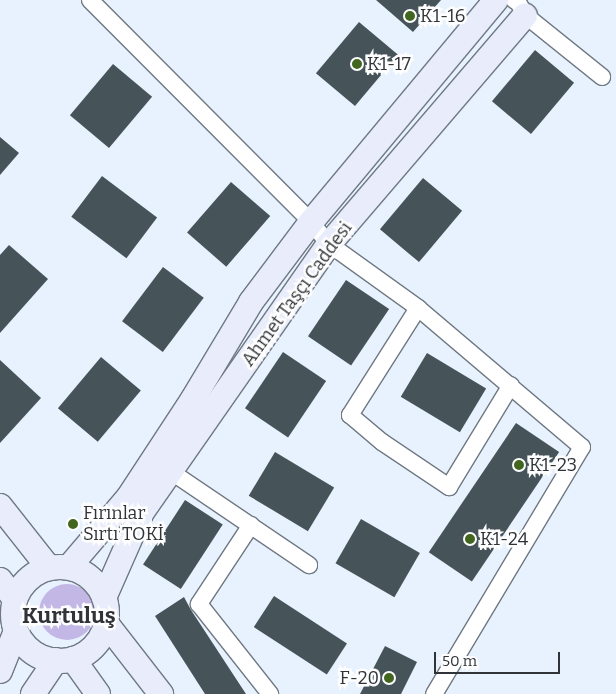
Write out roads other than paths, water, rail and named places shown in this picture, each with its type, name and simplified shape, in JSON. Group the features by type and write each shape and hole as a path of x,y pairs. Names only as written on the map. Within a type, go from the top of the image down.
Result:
{"main road":[{"name":"Ahmet Taşçı Caddesi","path":"59,568 128,498 193,399 251,302 311,222 515,4"},
{"name":"Ahmet Taşçı Caddesi","path":"104,598 142,512 170,471 330,244 515,4"},
{"path":"0,506 59,568"},
{"path":"59,568 84,573 96,584 104,598 106,623 102,635 84,654 64,659 32,652 16,631 13,610 15,600 22,585 34,574 59,568"},
{"path":"0,580 15,600"},
{"path":"106,623 161,694"},
{"path":"0,671 16,631"},
{"path":"33,694 64,659"},
{"path":"64,659 98,694"}],"street":[{"path":"90,0 311,222 330,244 418,308 582,447 434,694"},
{"path":"515,4 602,77"},
{"path":"418,308 350,415 382,442 449,487 511,385"},
{"path":"170,471 309,565"},
{"path":"251,525 199,604 270,694"}],"place":[{"name":"K1-16","path":"410,16"},
{"name":"K1-17","path":"357,64"},
{"name":"K1-23","path":"519,465"},
{"name":"Fırınlar Sırtı TOKİ","path":"73,524"},
{"name":"K1-24","path":"470,539"},
{"name":"F-20","path":"389,678"}],"district":[{"name":"Kurtuluş","path":"69,616"}]}
